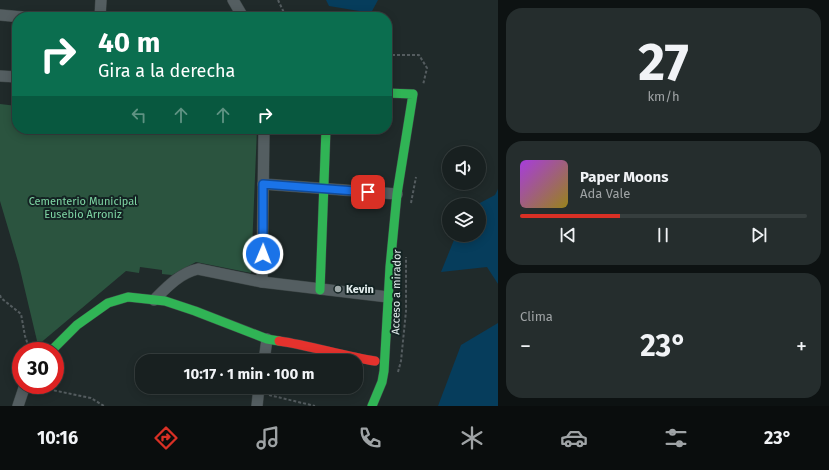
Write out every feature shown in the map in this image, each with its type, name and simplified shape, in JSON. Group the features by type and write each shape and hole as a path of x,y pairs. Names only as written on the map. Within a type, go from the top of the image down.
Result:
{"street":[{"path":"100,12 101,0"},
{"path":"233,0 240,12"},
{"path":"0,15 12,16"},
{"path":"0,76 12,77"},
{"path":"372,406 382,382 384,371 388,297 397,194 413,94 392,93"},
{"path":"262,282 264,134"},
{"path":"320,290 326,134"},
{"path":"263,184 397,194"},
{"path":"154,300 172,283 189,271 198,269 262,282 388,297"},
{"path":"60,342 78,325 108,303 128,297 165,301 267,339 306,345 356,358 375,361"},
{"path":"265,354 267,339"},
{"path":"18,406 22,394"},
{"path":"257,406 258,394"}],"path":[{"path":"278,0 284,12"},
{"path":"392,55 419,55 427,68 421,96 413,94"},
{"path":"410,206 416,177"},
{"name":"Acceso a mirador","path":"396,377 400,367 404,339 406,311 406,256"},
{"path":"0,295 1,298 21,314 27,342"},
{"path":"64,392 91,398 104,406"},
{"path":"273,394 315,406"}],"green space":[{"name":"Cementerio Municipal Eusebio Arroniz","path":"0,104 12,105 12,134 257,134 251,273 196,262 172,275 162,274 162,270 140,267 139,273 126,271 42,342 37,342 19,265 0,201"}],"water":[{"path":"326,0 378,0 372,12 329,6"},
{"path":"498,189 498,284 487,267 441,272 453,242 486,242 486,200 495,195"},
{"path":"498,323 498,406 438,406 461,345"}],"traffic: fast":[{"path":"372,406 382,382 384,371 390,267 397,194 413,94 392,93"},
{"path":"320,290 326,134"},
{"path":"60,342 77,325 108,303 128,297 165,301 267,339 279,341"}],"traffic: jam":[{"path":"279,341 375,361"}],"place":[{"name":"Kevin","path":"338,289"}],"route":[{"path":"263,254 263,184 368,192"}]}
